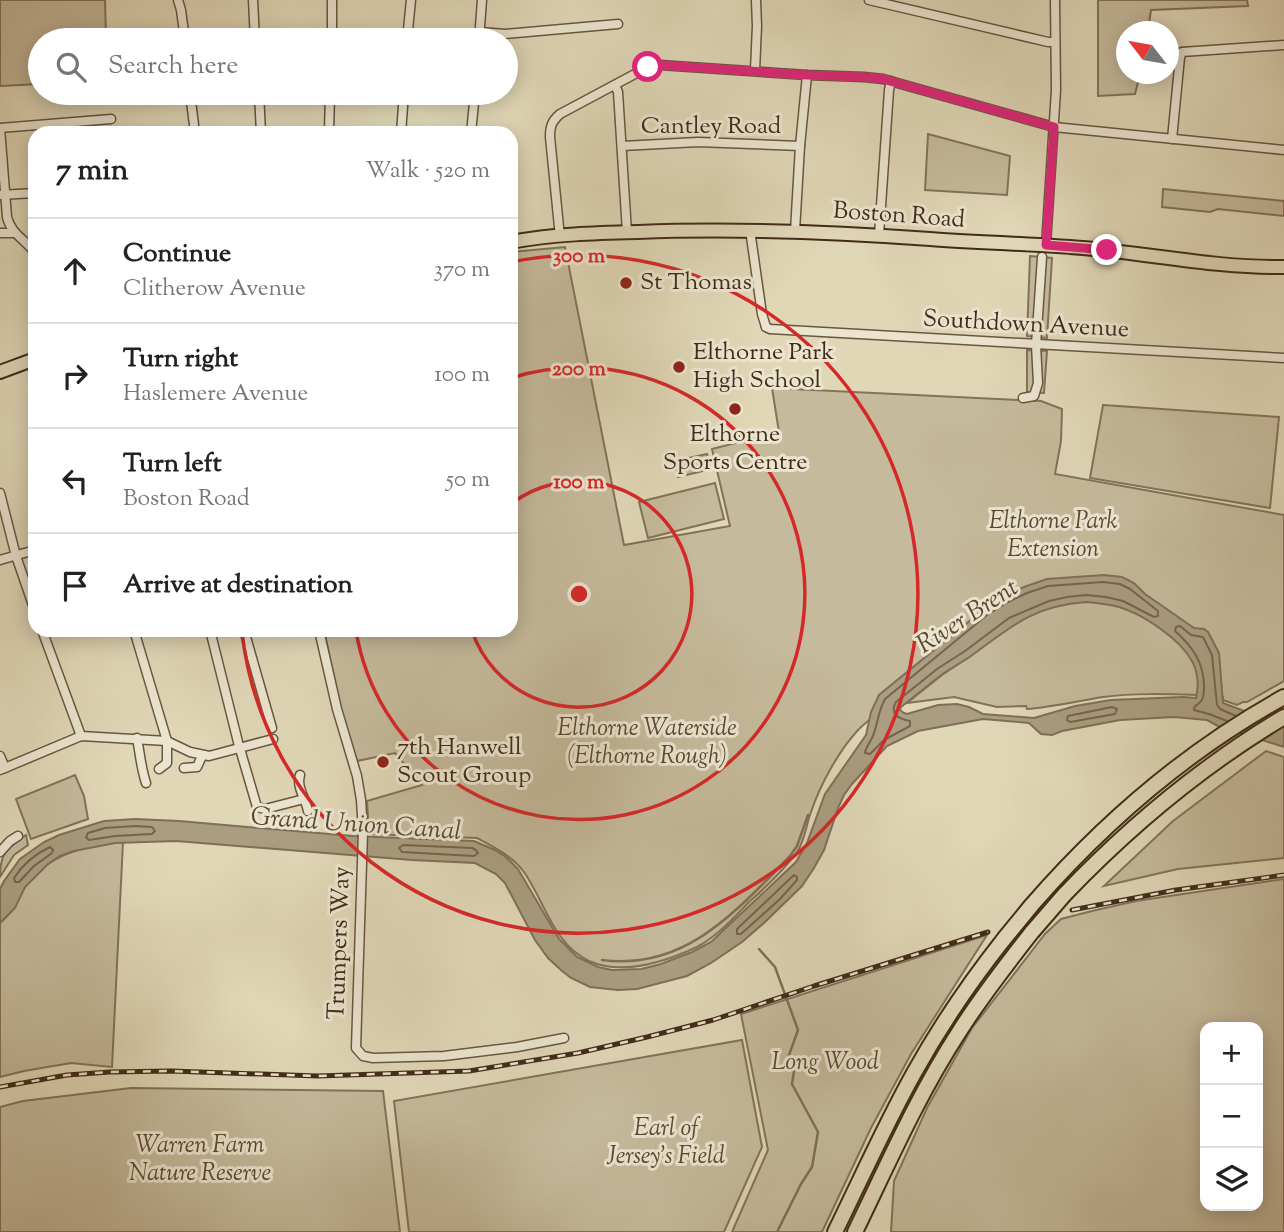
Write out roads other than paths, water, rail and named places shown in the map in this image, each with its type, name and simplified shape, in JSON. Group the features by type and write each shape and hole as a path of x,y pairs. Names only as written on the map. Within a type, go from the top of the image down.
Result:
{"highway":[{"path":"835,1232 914,1072 957,1003 1003,939 1070,863 1108,825 1188,759 1281,698"},
{"path":"855,1232 903,1130 940,1063 973,1011 1032,932 1064,895 1137,825 1183,786 1284,717"}],"main road":[{"name":"Boston Road","path":"518,241 698,229 795,231 879,235 1044,251 1107,250 1235,266 1284,267"},
{"path":"0,372 28,362"}],"street":[{"path":"178,0 183,28"},
{"path":"253,0 254,28"},
{"path":"332,0 332,28"},
{"path":"408,28 411,0"},
{"path":"480,28 482,0"},
{"path":"755,71 756,0"},
{"path":"869,0 1055,42"},
{"path":"1023,398 1034,396 1038,383 1036,345 1056,90 1055,0"},
{"path":"518,33 618,24"},
{"path":"1172,139 1182,52 1284,45"},
{"path":"559,237 550,137 550,126 554,119 648,67 660,65 864,77 891,81 1054,127 1284,150"},
{"path":"795,231 807,75"},
{"path":"879,235 891,81"},
{"path":"615,85 618,92 627,232"},
{"path":"192,105 194,126"},
{"path":"260,105 261,126"},
{"path":"329,126 330,105"},
{"path":"402,126 403,105"},
{"path":"472,126 474,105"},
{"path":"28,244 9,226 3,195 0,128 111,119"},
{"name":"Cantley Road","path":"622,146 698,142 800,146"},
{"path":"3,195 28,194"},
{"name":"Southdown Avenue","path":"750,230 765,330 1284,358"},
{"path":"0,233 15,233"},
{"path":"0,493 28,591"},
{"path":"0,560 28,552"},
{"path":"45,637 81,736"},
{"path":"136,637 167,741 167,763 159,769"},
{"path":"212,637 257,807 265,809 304,799"},
{"path":"246,637 272,728"},
{"name":"Trumpers Way","path":"320,637 361,800 363,832 356,1048 363,1056 373,1058 444,1056 564,1038"},
{"path":"0,756 2,769 81,736 167,741 209,757 273,739"},
{"path":"137,738 146,783"},
{"path":"197,767 202,756"},
{"path":"184,768 207,767"},
{"path":"300,775 298,783 308,811"},
{"path":"0,852 18,836"}],"water":[{"path":"1104,575 1122,577 1194,628 1204,629 1219,653 1223,703 1284,726 1284,747 1207,720 1174,717 1120,720 1052,735 1041,734 1029,723 983,719 918,731 887,746 852,784 838,808 824,850 814,868 802,886 765,922 742,942 687,976 637,989 590,987 562,971 535,940 505,883 496,874 475,863 176,841 115,843 74,851 48,864 25,887 15,908 0,923 0,889 4,881 20,859 44,842 104,821 179,821 353,836 474,841 506,857 518,869 559,939 577,957 612,970 641,969 661,964 711,942 796,862 807,843 825,794 866,735 871,712 879,695 983,610 1004,596 1047,579","holes":["1086,602 1129,610 1170,636 1194,665 1196,698 1111,700 1075,706 1034,718 983,714 957,704 938,705 907,714 900,710 944,673 1024,619 1051,608"]}],"waterway":[{"path":"602,960 632,961 659,956 708,932 750,897 790,856 797,846 808,815"},
{"path":"759,949 775,967 798,1030 789,1055 794,1071 792,1084 818,1132 812,1167 777,1232"}],"railway":[{"path":"1072,910 1176,890 1284,875"},
{"path":"0,1087 67,1075 110,1072 171,1071 318,1076 469,1071 578,1053 713,1020 988,932"}],"place":[{"name":"St Thomas","path":"626,283"},
{"name":"Elthorne Park High School","path":"679,367"},
{"name":"Elthorne Sports Centre","path":"735,409"},
{"name":"7th Hanwell Scout Group","path":"383,762"}],"park label":[{"name":"Elthorne Park Extension","path":"1053,536"},
{"name":"Elthorne Waterside (Elthorne Rough)","path":"647,743"},
{"name":"Long Wood","path":"825,1063"},
{"name":"Earl of Jersey's Field","path":"666,1143"},
{"name":"Warren Farm Nature Reserve","path":"200,1160"}],"water label":[{"name":"River Brent","path":"968,617"},
{"name":"Grand Union Canal","path":"356,825"}]}
